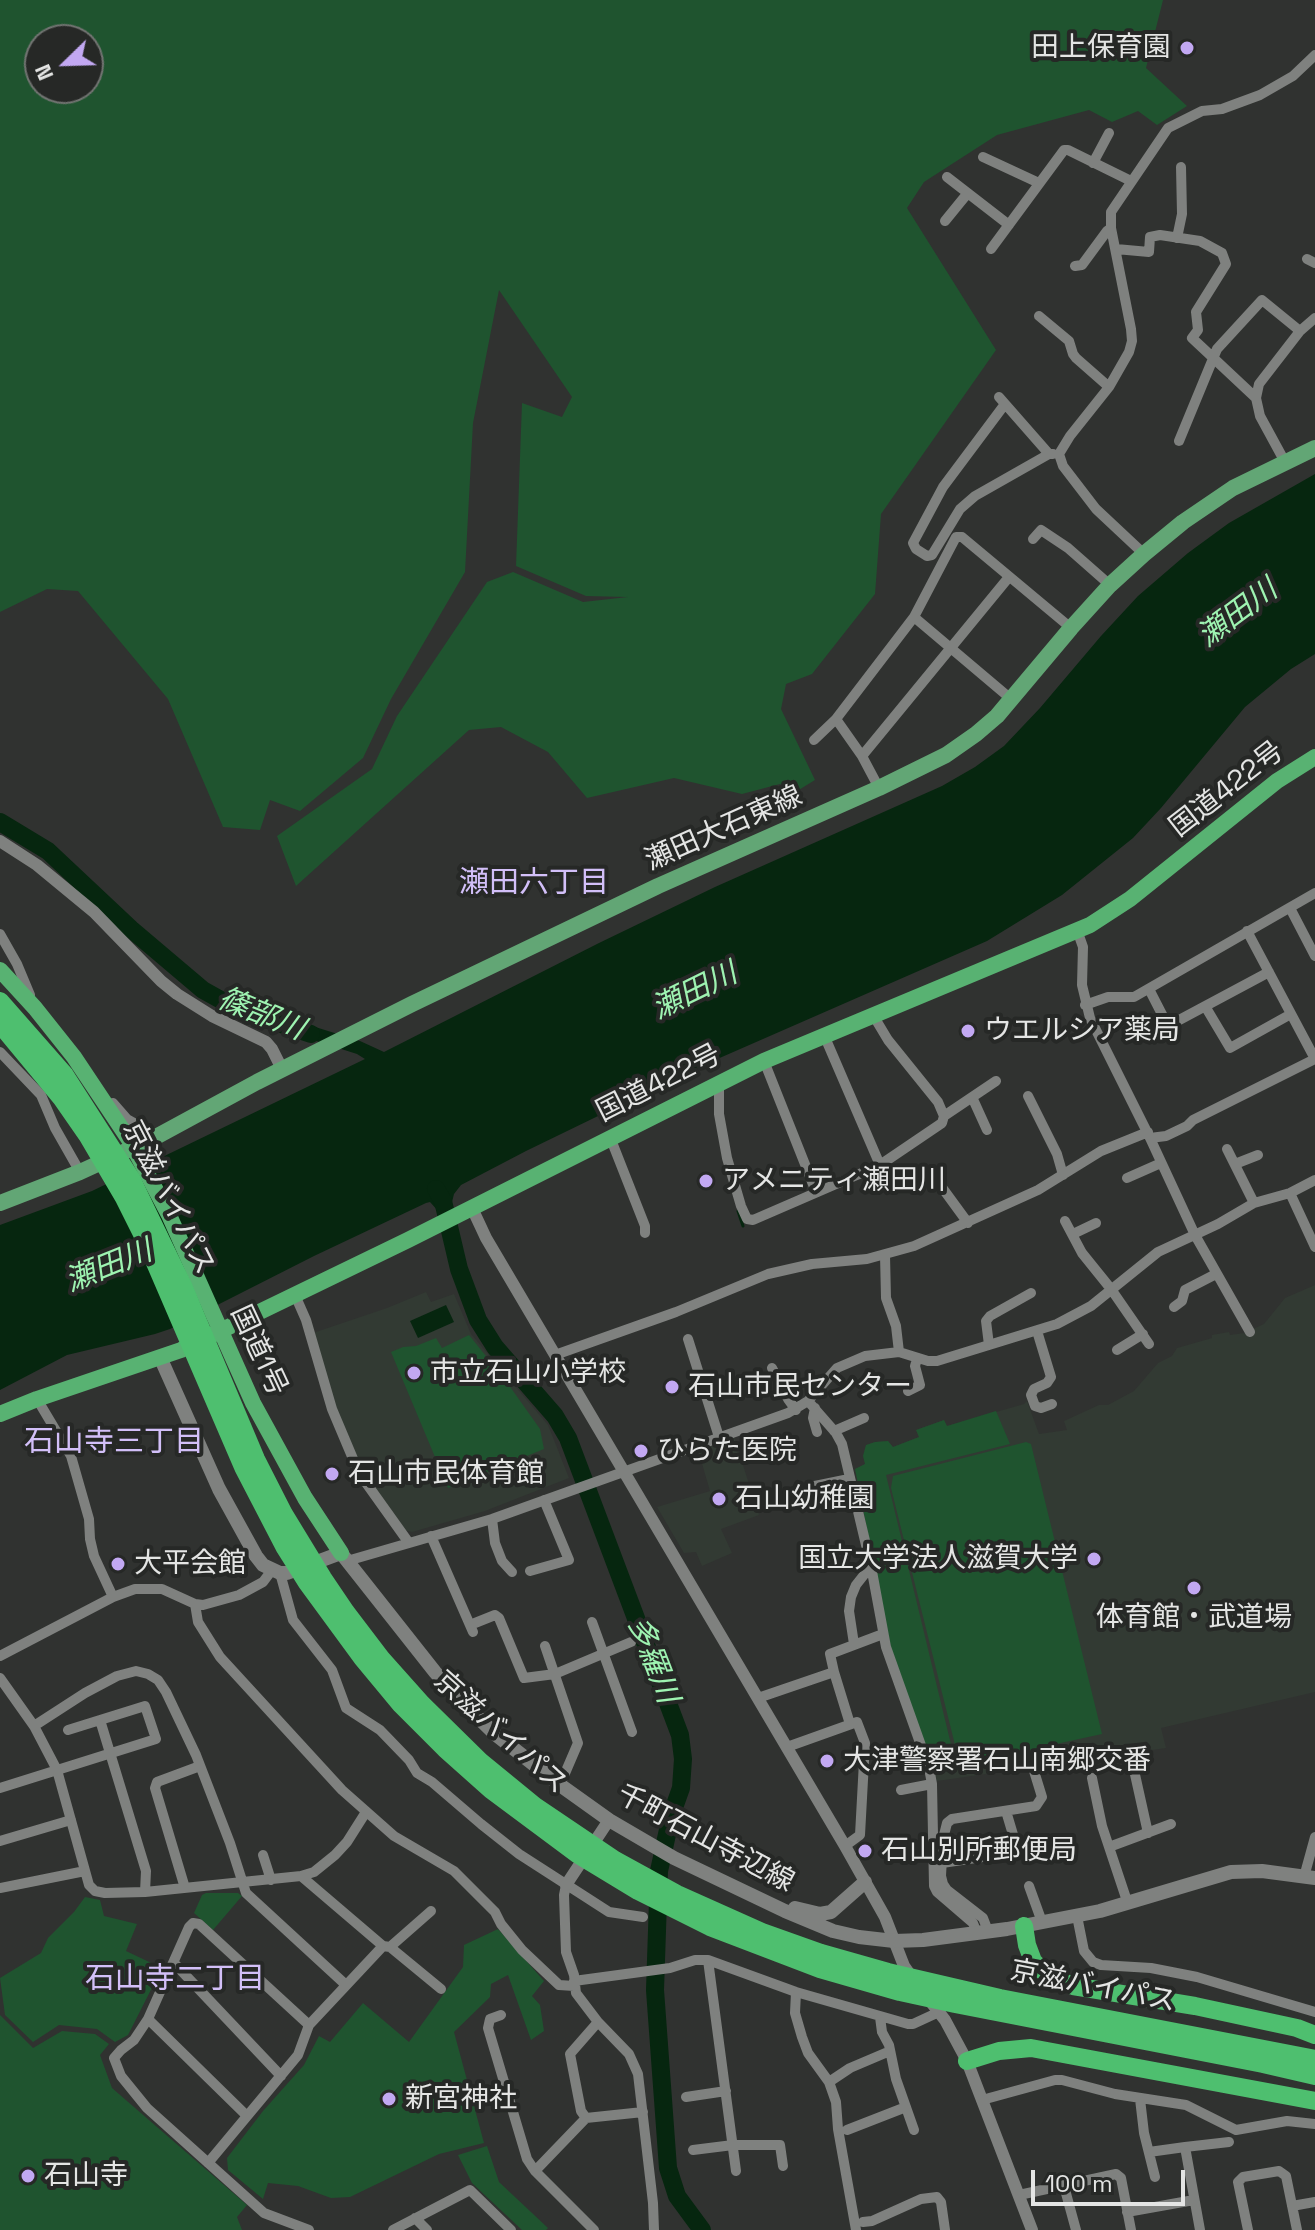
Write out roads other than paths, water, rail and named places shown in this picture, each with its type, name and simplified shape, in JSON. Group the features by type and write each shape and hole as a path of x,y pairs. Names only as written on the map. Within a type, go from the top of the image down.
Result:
{"highway":[{"name":"国道422号","path":"0,1414 181,1350 438,1225 719,1082 1077,930 1112,912 1277,781 1315,757"},
{"name":"国道1号","path":"5,975 74,1057 136,1152 174,1225 230,1355 266,1427 305,1498 344,1557"},
{"name":"京滋バイパス","path":"0,1001 65,1075 131,1178 165,1247 256,1459 315,1580"},
{"name":"京滋バイパス","path":"0,1024 62,1099 124,1198 243,1467 285,1548 346,1612 381,1658 443,1726 581,1848 765,1949 820,1969 947,2008 1315,2076"},
{"name":"京滋バイパス","path":"676,1902 821,1953 888,1972 1315,2059"},
{"path":"1033,1924 1033,1961 1047,1975 1073,1986 1195,2006 1309,2031"},
{"path":"967,2061 999,2051 1031,2048 1315,2101"}],"main road":[{"name":"瀬田大石東線","path":"0,1203 80,1172 152,1139 352,1034 658,886 922,769 963,744 997,716 1110,585 1144,554 1219,496 1315,448"},
{"path":"160,1357 219,1489 263,1565 276,1572 294,1571 344,1557"},
{"name":"千町石山寺辺線","path":"344,1557 456,1696 495,1734 560,1785 609,1820 674,1858 833,1931 870,1939 923,1940 1077,1916 1128,1904 1231,1872 1262,1871 1310,1878"},
{"path":"760,1899 814,1913 826,1913 865,1882"}],"street":[{"path":"1144,554 1088,500 1054,454 1002,401 943,487 913,543 927,556 932,555 960,509 975,496 1054,454 1109,387 1132,341 1111,228 1111,212 1168,128 1202,111 1222,109 1260,95 1293,76 1315,55"},
{"path":"1093,163 1109,133"},
{"path":"991,249 1064,150 1131,181"},
{"path":"983,157 1039,183"},
{"path":"1177,238 1182,214 1181,167"},
{"path":"947,177 1009,225"},
{"path":"1182,192 1194,192"},
{"path":"945,221 967,194"},
{"path":"1075,266 1082,265 1111,228"},
{"path":"1116,249 1149,252 1150,237 1160,235 1200,241 1222,253 1226,264 1196,312 1198,330 1192,338 1256,398"},
{"path":"1179,441 1217,349 1262,300 1300,331"},
{"path":"1039,316 1069,341 1076,358 1109,387"},
{"path":"1285,462 1260,416 1256,398 1259,384 1300,331 1315,318"},
{"path":"1033,539 1041,530 1068,548 1110,585"},
{"path":"814,740 836,719 914,617 956,537 962,537 1071,628"},
{"path":"862,756 1009,577"},
{"path":"914,617 1011,699"},
{"path":"836,719 862,756 879,788"},
{"path":"0,841 37,865 94,912 177,994 212,1016 266,1042 282,1069"},
{"path":"1085,1005 1108,997 1134,997 1315,893"},
{"path":"1290,908 1315,956"},
{"path":"1077,930 1083,947 1085,1005 1095,1030 1149,1135 1195,1235 1250,1332"},
{"path":"555,1355 676,1312 768,1274 812,1264 867,1259 914,1246 1038,1190 1101,1151 1149,1135 1166,1136 1315,1059 1247,931"},
{"path":"0,934 28,992 115,1105 127,1119 145,1129 152,1139"},
{"path":"1149,989 1168,1026 1269,972"},
{"path":"0,1045 39,1006"},
{"path":"1205,1006 1230,1048 1291,1014"},
{"path":"873,1015 888,1040 927,1087 944,1116"},
{"path":"824,1035 880,1165"},
{"path":"0,1052 41,1095 55,1128 80,1172"},
{"path":"764,1061 816,1192"},
{"path":"719,1082 722,1134 741,1206 747,1219 753,1220 880,1165 996,1081"},
{"path":"1028,1096 1057,1154 1063,1175"},
{"path":"972,1097 987,1130"},
{"path":"610,1137 645,1233"},
{"path":"1227,1149 1254,1203"},
{"path":"1235,1164 1258,1155"},
{"path":"1127,1178 1161,1163"},
{"path":"930,1171 968,1223"},
{"path":"344,1557 409,1543 492,1519 796,1410 811,1404 837,1368 865,1356 899,1352 917,1359 937,1361 1037,1331 1073,1317 1158,1252 1254,1203 1290,1193 1315,1180"},
{"path":"1290,1193 1315,1247"},
{"path":"464,1212 486,1238 845,1846 885,1917 910,1976 947,2008 1032,2230"},
{"path":"1065,1221 1082,1253 1146,1339 1117,1350"},
{"path":"1073,1234 1096,1223"},
{"path":"885,1255 886,1298 896,1326 899,1352"},
{"path":"1174,1307 1182,1301 1185,1290 1216,1274"},
{"path":"989,1345 986,1321 990,1316 1031,1293"},
{"path":"295,1295 306,1320 332,1409 359,1473 409,1543"},
{"path":"1037,1331 1051,1377 1047,1383 1034,1389 1031,1395 1035,1406 1041,1408 1052,1404"},
{"path":"688,1339 719,1437"},
{"path":"908,1391 920,1385 915,1366 917,1359"},
{"path":"772,1368 796,1410"},
{"path":"705,1394 735,1383"},
{"path":"37,1399 71,1456 89,1519 94,1556 113,1597"},
{"path":"811,1404 842,1444 871,1566 886,1647 929,1768 934,1886 982,1932"},
{"path":"811,1404 817,1432"},
{"path":"834,1431 864,1418"},
{"path":"810,1487 849,1479"},
{"path":"530,1571 569,1560 544,1500"},
{"path":"492,1519 495,1543 502,1561 512,1572"},
{"path":"431,1536 472,1629 495,1615 499,1618 524,1678 555,1674 631,1642"},
{"path":"854,1644 849,1611 851,1597 871,1566"},
{"path":"0,1656 113,1597 135,1589 162,1589 203,1605 239,1595 276,1572 293,1620 332,1670 346,1708 380,1730 409,1760 417,1773 519,1854 609,1912 643,1917"},
{"path":"195,1604 198,1622 220,1657 312,1759 394,1836 454,1871 495,1912 522,1950 559,1985 708,1960 796,1992 913,2024 947,2008"},
{"path":"592,1622 632,1732"},
{"path":"850,1724 830,1654 883,1634"},
{"path":"545,1646 578,1743 560,1785"},
{"path":"34,1726 117,1676 136,1671 158,1680 200,1766 246,1893 346,1985"},
{"path":"758,1698 834,1672"},
{"path":"0,1678 34,1726 57,1770 89,1885 95,1891 145,1892 301,1876 314,1872 335,1855 366,1812"},
{"path":"0,1788 156,1739 145,1706 68,1730"},
{"path":"100,1720 146,1871 145,1892"},
{"path":"787,1747 857,1722 865,1743 860,1835 845,1846"},
{"path":"1132,1761 1148,1833"},
{"path":"185,1888 155,1788 157,1782 200,1766"},
{"path":"982,1932 983,1918 947,1890 941,1876 947,1823 952,1819 1036,1806 1042,1797 1034,1771"},
{"path":"1092,1778 1109,1847 1128,1904"},
{"path":"901,1790 932,1784"},
{"path":"942,1863 1016,1852 1006,1811"},
{"path":"0,1841 71,1820"},
{"path":"609,1820 566,1885 566,1952 581,2001 635,2063 643,2112 654,2230"},
{"path":"1109,1847 1171,1824"},
{"path":"1310,1878 1315,1837"},
{"path":"263,1855 271,1880"},
{"path":"0,1888 85,1871"},
{"path":"301,1876 441,1989"},
{"path":"1029,1886 1033,1924"},
{"path":"208,2163 298,2055 309,2025 387,1946 431,1911"},
{"path":"1077,1916 1084,1951 1093,1962 1197,1977 1315,2012"},
{"path":"309,2025 199,1924 193,1923 148,2019 134,2040 114,2058 121,2076 147,2108 264,2213 309,2230"},
{"path":"708,1960 736,2171"},
{"path":"174,1963 281,2076"},
{"path":"796,1992 795,2013 805,2045 829,2082 836,2102 838,2129 860,2226 921,2199 937,2197 941,2202 945,2230"},
{"path":"501,2015 490,2019 488,2028 527,2159 535,2171 594,2230"},
{"path":"880,2017 880,2026 914,2130"},
{"path":"148,2019 247,2116"},
{"path":"586,2118 581,2111 570,2054 598,2022"},
{"path":"829,2082 850,2068 890,2051"},
{"path":"982,2100 1055,2080 1140,2099 1186,2105 1236,2130 1287,2121 1315,2124"},
{"path":"686,2097 726,2091"},
{"path":"1140,2099 1144,2133 1155,2177"},
{"path":"847,2130 906,2107"},
{"path":"535,2171 586,2118 643,2112"},
{"path":"1149,2152 1229,2142"},
{"path":"693,2150 733,2145 780,2145 783,2166"},
{"path":"1185,2147 1200,2230"},
{"path":"1248,2230 1238,2182 1243,2177 1279,2171 1286,2176 1297,2230"},
{"path":"1019,2195 1116,2174 1121,2178 1131,2230"},
{"path":"1064,2186 1076,2230"},
{"path":"393,2230 470,2190 511,2230"},
{"path":"1127,2212 1194,2200"},
{"path":"1292,2206 1315,2202"},
{"path":"415,2218 427,2230"}],"water":[{"name":"瀬田川","path":"1315,474 1315,654 1291,669 1245,707 1133,838 1062,895 987,941 699,1067 526,1151 461,1185 454,1194 451,1206 439,1212 430,1202 426,1203 170,1329 67,1355 0,1390 0,1225 92,1191 365,1059 288,1032 293,1020 360,1041 384,1052 715,887 942,786 1004,746 1138,596 1188,553 1229,523"},
{"path":"446,1305 454,1322 418,1338 410,1321"}],"waterway":[{"name":"篠部川","path":"0,822 48,851 131,929 203,990 239,1010 311,1034"},
{"name":"多羅川","path":"436,1189 443,1201 459,1269 478,1320 495,1347 555,1416 568,1438 680,1735 683,1759 681,1788 671,1816 659,1871 655,1990 668,2168 677,2196 702,2230"},
{"path":"738,1211 743,1226"}],"place":[{"name":"田上保育園","path":"1187,48"},
{"name":"ウエルシア薬局","path":"968,1031"},
{"name":"アメニティ瀬田川","path":"706,1181"},
{"name":"市立石山小学校","path":"414,1373"},
{"name":"石山市民センター","path":"672,1387"},
{"name":"ひらた医院","path":"641,1451"},
{"name":"石山市民体育館","path":"332,1474"},
{"name":"石山幼稚園","path":"719,1499"},
{"name":"国立大学法人滋賀大学","path":"1094,1559"},
{"name":"大平会館","path":"118,1564"},
{"name":"体育館・武道場","path":"1194,1588"},
{"name":"大津警察署石山南郷交番","path":"827,1761"},
{"name":"石山別所郵便局","path":"865,1851"},
{"name":"新宮神社","path":"389,2099"},
{"name":"石山寺","path":"28,2176"}],"district":[{"name":"瀬田六丁目","path":"534,884"},
{"name":"石山寺三丁目","path":"114,1443"},
{"name":"石山寺二丁目","path":"175,1980"}]}
